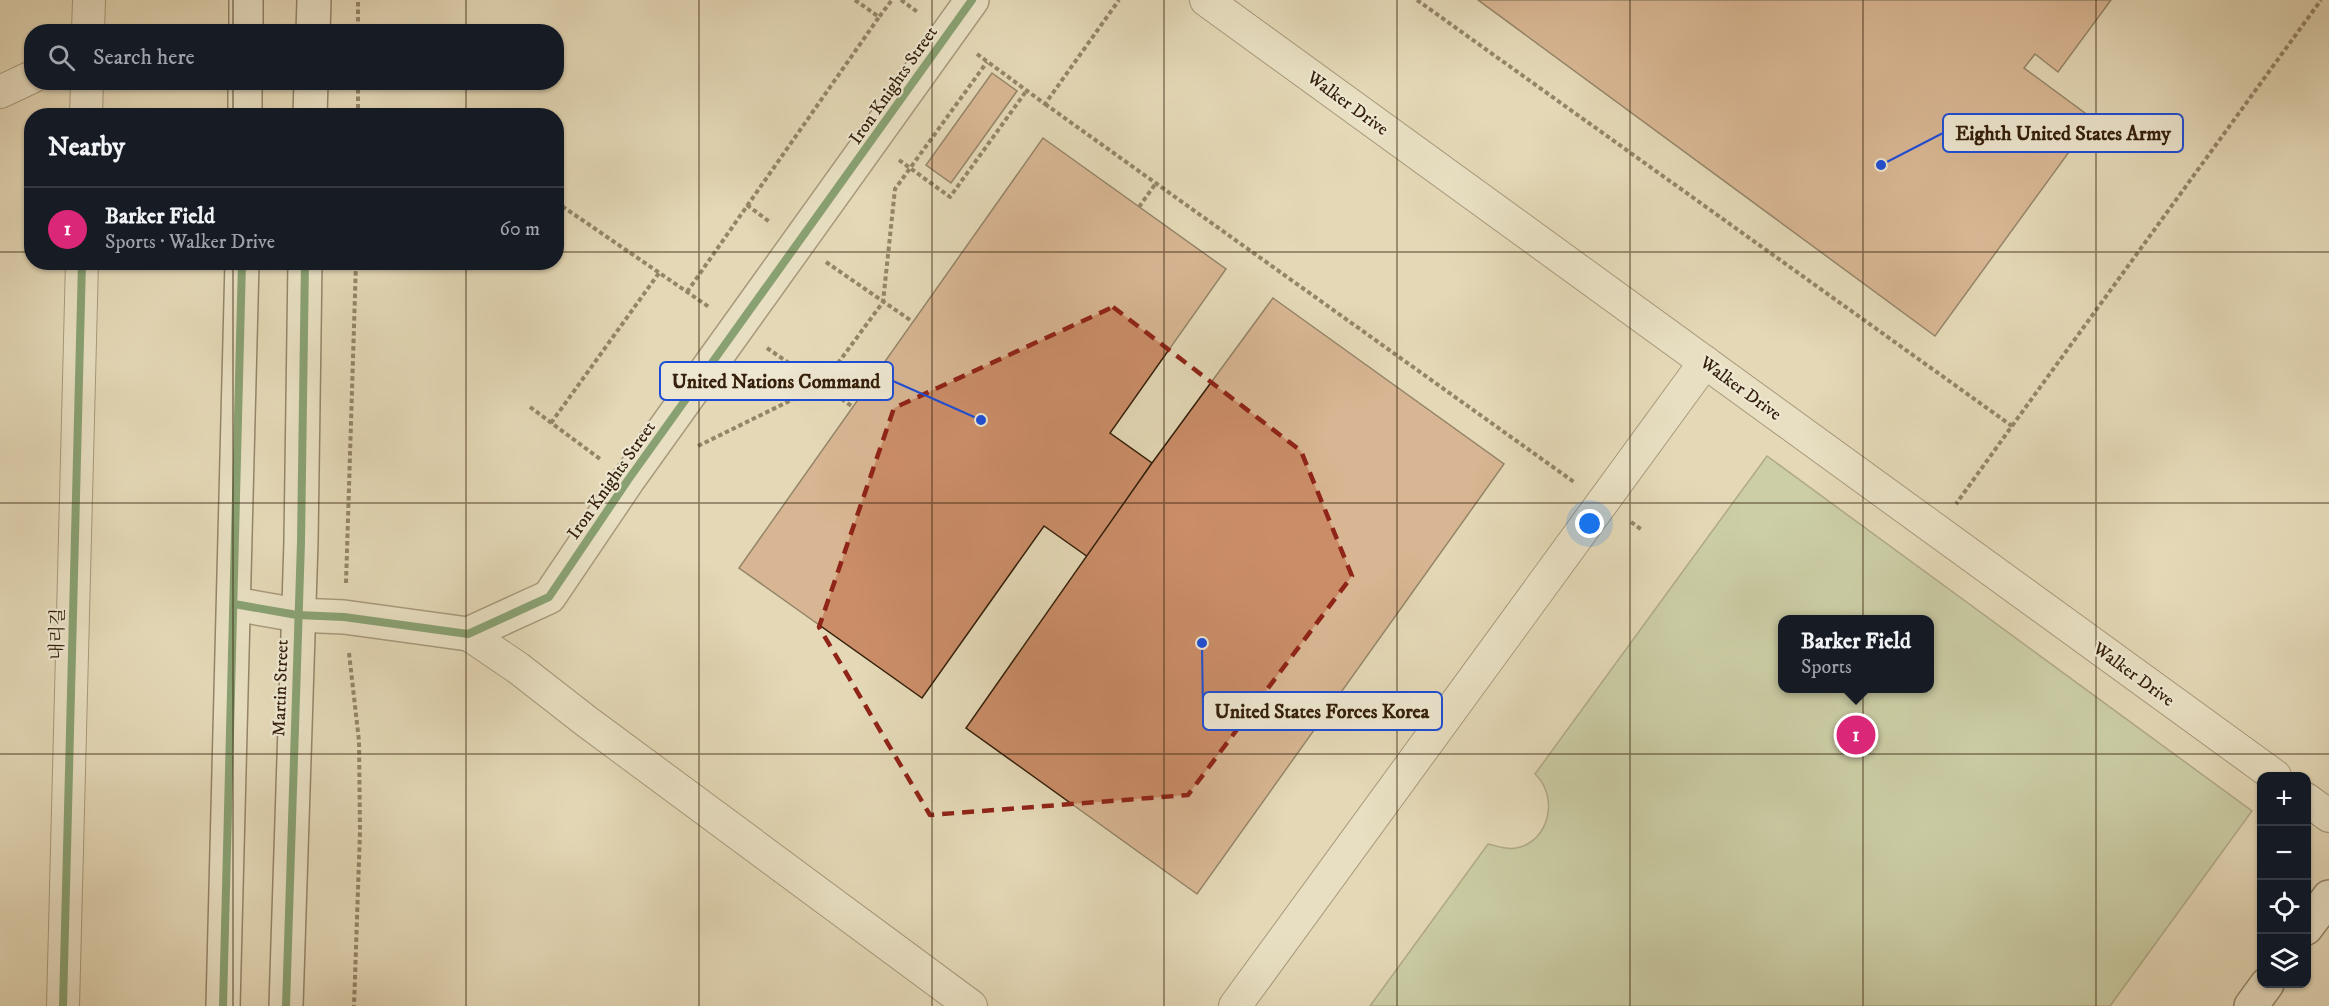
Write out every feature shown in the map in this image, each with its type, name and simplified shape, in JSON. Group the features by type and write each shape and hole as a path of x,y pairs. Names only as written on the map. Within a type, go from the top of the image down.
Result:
{"main road":[{"path":"246,0 246,24"},
{"path":"313,24 314,0"},
{"name":"Iron Knights Street","path":"468,634 549,597 628,480 972,0"},
{"path":"244,108 245,90"},
{"path":"310,108 311,90"},
{"path":"223,1006 242,270"},
{"name":"Martin Street","path":"286,1006 301,543 306,270"},
{"path":"234,604 297,615 344,617 468,634"},
{"path":"2311,922 2329,897"},
{"path":"2251,1006 2264,988"}],"street":[{"path":"88,0 88,24"},
{"name":"Walker Drive","path":"1206,0 2268,772"},
{"path":"0,92 24,81"},
{"path":"86,108 87,90"},
{"name":"내리길","path":"63,1006 82,270"},
{"path":"1235,1006 1706,363"},
{"path":"468,634 518,668 586,722 971,1006"},
{"path":"2311,802 2329,816"}],"path":[{"path":"358,0 358,24"},
{"path":"855,0 879,17"},
{"path":"687,292 892,0"},
{"path":"901,0 1642,530"},
{"path":"1045,104 1119,0"},
{"path":"1417,0 2012,426"},
{"path":"1937,531 2321,0"},
{"path":"692,448 822,385 883,302 895,189 987,62"},
{"path":"358,90 358,108"},
{"path":"872,141 950,197 1027,90"},
{"path":"1139,207 1156,183"},
{"path":"564,208 853,407"},
{"path":"551,423 659,273"},
{"path":"530,407 628,480"}],"highlighted area":[{"path":"1113,307 1301,451 1352,576 1188,795 930,815 819,627 894,408"}],"green space":[{"path":"1767,456 2252,811 2110,1006 1370,1006 1488,844 1516,848 1528,844 1537,837 1547,817 1547,794 1535,774"}],"building":[{"path":"1478,0 2111,0 2058,72 2035,54 2024,68 2093,119 1935,336"},
{"path":"992,73 1017,91 951,183 926,165"},
{"path":"1043,138 1226,269 1110,433 1152,463 1088,557 1044,526 922,698 739,568"},
{"path":"1273,298 1504,464 1197,894 966,728 1152,463"}],"cycle path":[{"path":"234,604 297,615 344,617 468,634 549,597 628,480 972,0"},
{"path":"63,1006 82,270"},
{"path":"223,1006 242,270"},
{"path":"286,1006 301,542 305,270"}],"place":[{"name":"Eighth United States Army","path":"1881,165"},
{"name":"United Nations Command","path":"981,420"},
{"name":"United States Forces Korea","path":"1202,643"},
{"name":"Barker Field","path":"1856,735"}]}
